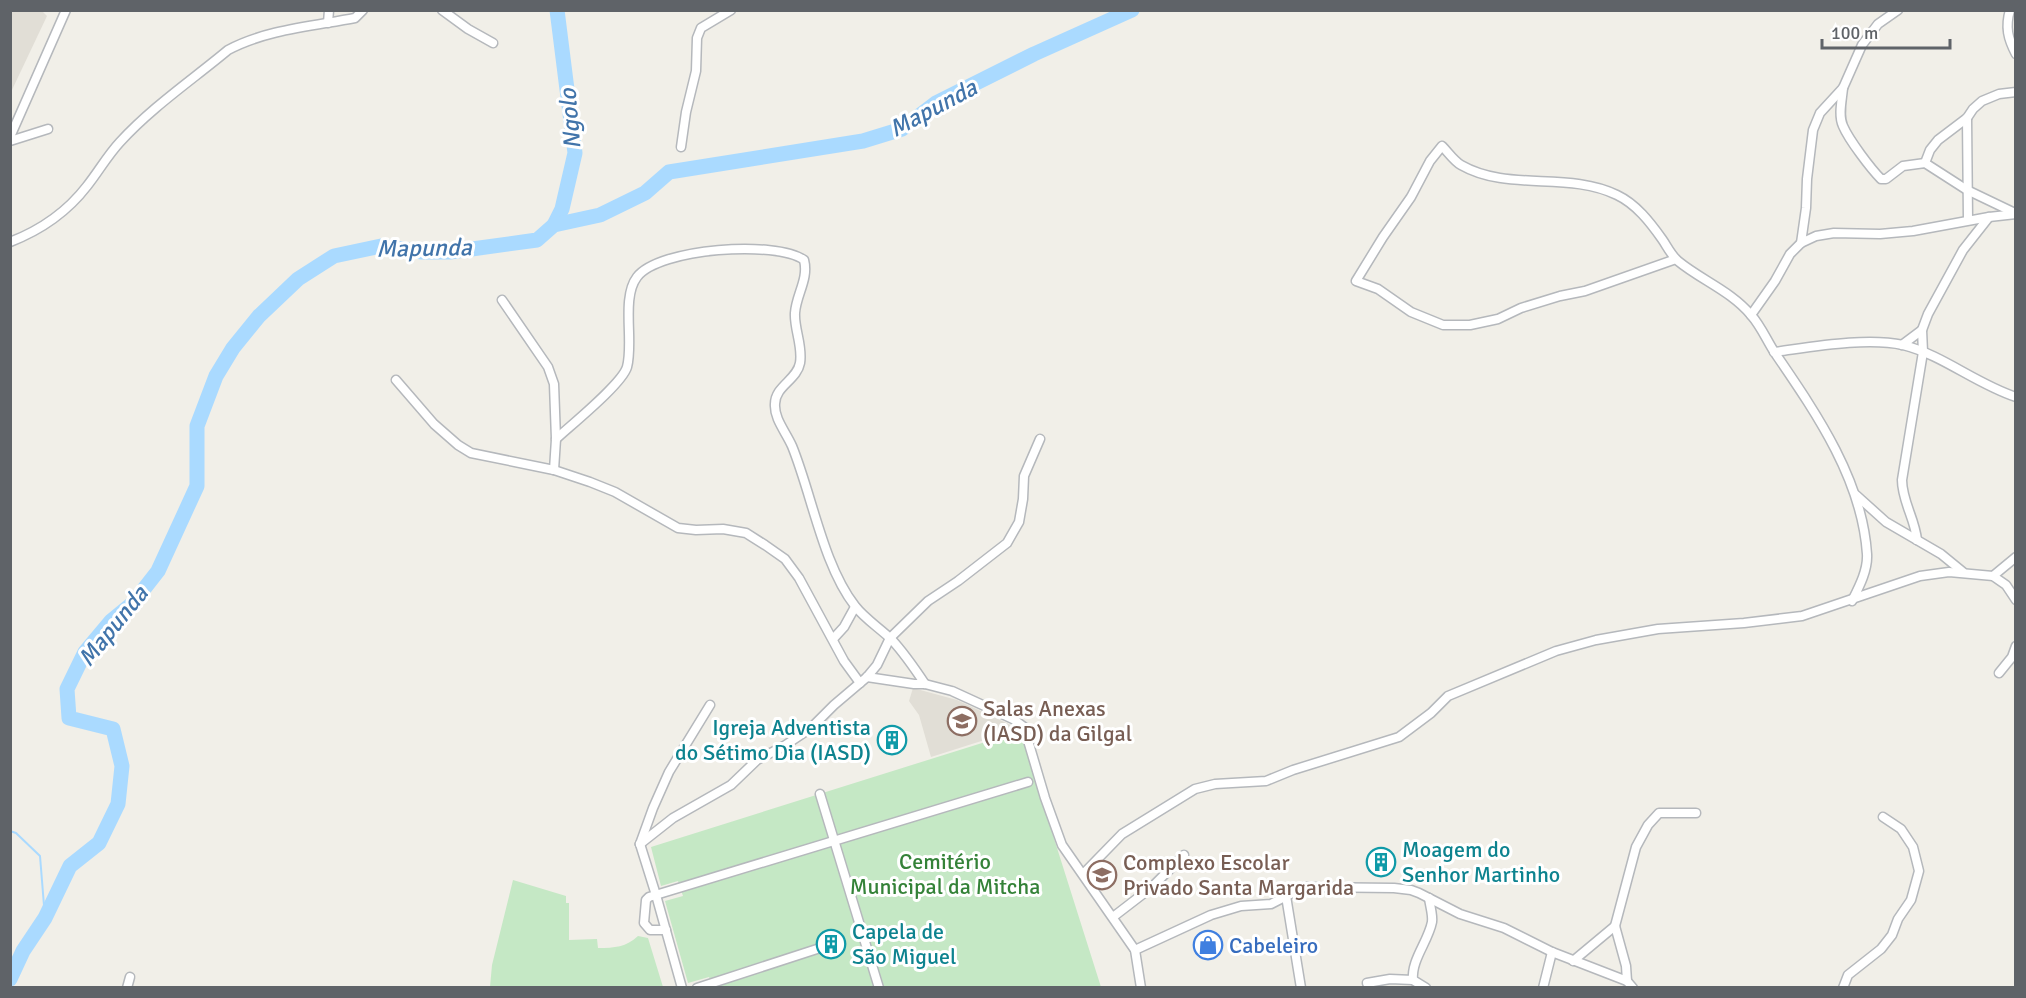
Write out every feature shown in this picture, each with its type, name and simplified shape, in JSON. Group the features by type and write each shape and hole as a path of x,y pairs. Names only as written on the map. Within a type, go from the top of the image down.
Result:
{"street":[{"path":"10,139 66,10"},
{"path":"328,10 328,23"},
{"path":"442,10 468,29 493,43"},
{"path":"681,147 686,112 696,71 697,38 701,28 731,10"},
{"path":"1898,10 1878,24 1862,45 1843,88 1840,109 1842,125 1881,179 1886,179 1903,166 1925,163 1966,190 2016,214"},
{"path":"2010,10 2007,21 2008,38 2016,54"},
{"path":"10,242 32,234 68,208 120,141 150,112 228,50 241,43 355,18 362,12"},
{"path":"1801,243 1813,130 1820,113 1843,88"},
{"path":"1925,163 1930,150 1938,140 1967,118 1982,101 1999,94 2016,92"},
{"path":"1967,118 1968,220"},
{"path":"10,139 48,129"},
{"path":"1676,259 1585,291 1521,308 1498,319 1470,325 1443,325 1411,312 1378,289 1356,281 1411,197 1430,161 1442,146 1460,165 1481,174 1500,178 1584,184 1617,195 1643,214 1676,259 1721,289 1751,315 1823,428 1843,465 1855,495 1868,556 1861,584 1852,601"},
{"path":"1751,315 1775,281 1790,254 1801,243 1816,236 1834,233 1880,234 1912,231 1968,220 2016,214"},
{"path":"1917,540 1914,521 1902,493 1902,480 1923,352 1922,330 1928,314 1963,250 1989,217"},
{"path":"556,439 619,381 627,369 631,293 636,278 645,268 665,259 723,250 784,252 800,257 806,265 795,312 800,362 796,375 777,393 777,416 791,444 829,559 855,607 890,638 925,684"},
{"path":"502,300 548,367 554,384 556,439 554,470"},
{"path":"1902,345 1922,330"},
{"path":"1774,352 1871,343 1902,345 1923,352 2016,397"},
{"path":"396,380 434,424 471,453 554,470 615,492 678,528 723,529 746,533 785,560 799,578 844,661 863,680 925,684 952,691 1013,719 1024,727 1062,845 1135,950 1141,987"},
{"path":"640,844 673,818 731,785 757,760 811,728 877,665 890,638 928,601 1007,543 1019,522 1024,476 1040,439"},
{"path":"1855,495 1886,522 1941,554 1963,572"},
{"path":"1992,576 2016,557"},
{"path":"1083,874 1122,834 1195,789 1215,784 1266,781 1293,770 1399,737 1431,713 1448,696 1556,651 1596,640 1658,629 1802,616 1852,601 1920,576 1949,572 1992,576 2006,585 2016,600"},
{"path":"833,639 844,627 855,607"},
{"path":"1999,673 2012,657 2016,646"},
{"path":"682,987 640,844 669,772 710,705"},
{"path":"666,930 650,930 644,923 646,900 656,895 1028,782"},
{"path":"820,794 879,987"},
{"path":"1630,984 1615,926 1636,847 1648,825 1659,813 1696,813"},
{"path":"1843,987 1848,975 1881,949 1892,935 1898,919 1911,900 1919,871 1913,847 1901,829 1883,818"},
{"path":"1113,917 1152,887 1184,855"},
{"path":"1135,950 1211,915 1241,906 1271,904 1305,887 1411,890 1460,914 1504,928 1552,952 1630,984"},
{"path":"1286,896 1301,987"},
{"path":"1413,980 1412,969 1424,945 1432,920 1429,898"},
{"path":"1573,961 1615,926"},
{"path":"697,987 817,949"},
{"path":"1543,987 1552,952"},
{"path":"127,987 130,977"},
{"path":"1367,983 1390,979 1413,980 1425,987"}],"shaded area":[{"path":"11,10 42,11 47,16 11,92"},
{"name":"Salas Anexas (IASD) da Gilgal","path":"913,688 957,700 1015,727 1016,730 931,757 919,715 909,701"}],"green space":[{"name":"Cemitério Municipal da Mitcha","path":"1020,731 1101,987 713,988 709,977 688,983 665,901 683,896 678,881 661,886 651,847"},
{"path":"513,880 566,896 566,903 569,903 569,940 597,939 598,948 604,948 625,945 638,936 648,938 663,987 490,987 492,965"}],"waterway":[{"name":"Ngolo","path":"554,225 562,209 575,153 557,10"},
{"name":"Mapunda","path":"10,979 23,951 45,918 70,866 99,843 118,804 122,766 113,729 69,718 67,689 85,652 111,621 133,603 158,571 197,486 197,426 216,376 233,348 259,316 298,279 334,256 381,246 422,252 450,252 537,240 554,225 600,215 645,193 669,172 863,141 902,129 936,103 1034,54 1132,10"},
{"path":"10,831 16,833 40,856 45,918"}],"place":[{"name":"Salas Anexas (IASD) da Gilgal","path":"962,721"},
{"name":"Igreja Adventista do Sétimo Dia (IASD)","path":"892,740"},
{"name":"Moagem do Senhor Martinho","path":"1381,862"},
{"name":"Complexo Escolar Privado Santa Margarida","path":"1102,875"},
{"name":"Capela de São Miguel","path":"831,944"},
{"name":"Cabeleiro","path":"1208,945"}]}
